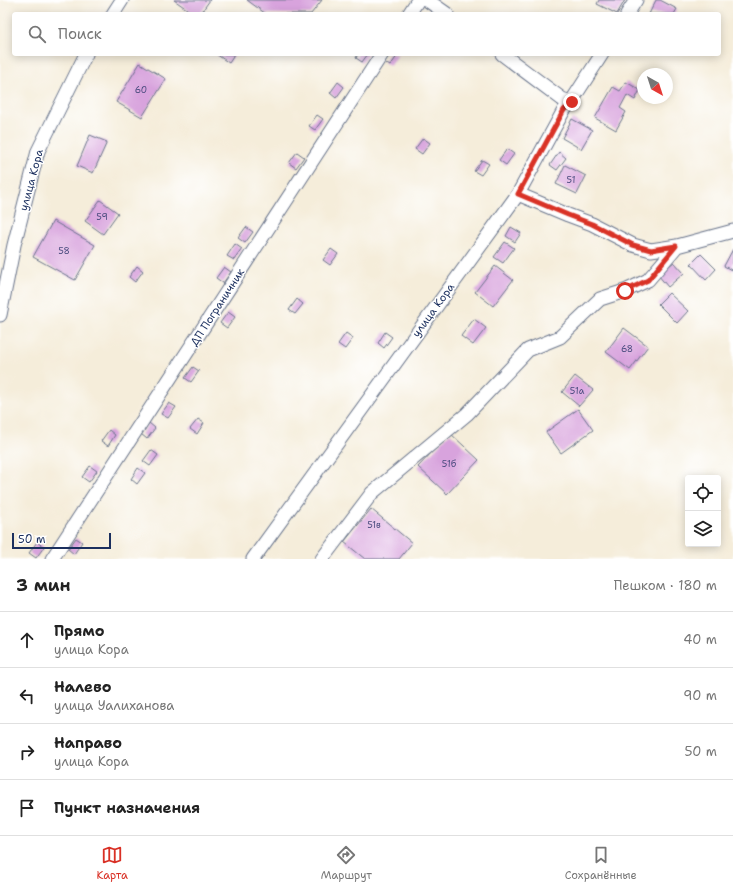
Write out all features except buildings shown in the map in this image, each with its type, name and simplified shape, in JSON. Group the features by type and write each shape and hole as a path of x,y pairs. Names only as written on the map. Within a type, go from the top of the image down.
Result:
{"street":[{"path":"114,12 122,0"},
{"path":"410,12 418,0"},
{"path":"427,0 444,12"},
{"path":"628,12 636,0"},
{"name":"улица Кора","path":"0,315 14,245 38,151 85,56"},
{"name":"ДП Пограничник","path":"52,559 381,56"},
{"path":"505,56 562,99 572,102"},
{"name":"улица Кора","path":"253,559 518,194 564,110 572,102 601,56"},
{"path":"518,194 592,224 633,245 651,250 676,246 733,231"},
{"path":"322,559 372,493 467,414 528,350 560,337 600,299 625,291 648,280 676,246"}],"route":[{"path":"572,102 564,110 518,194 592,224 633,245 651,250 676,246 648,280 625,291"}]}
